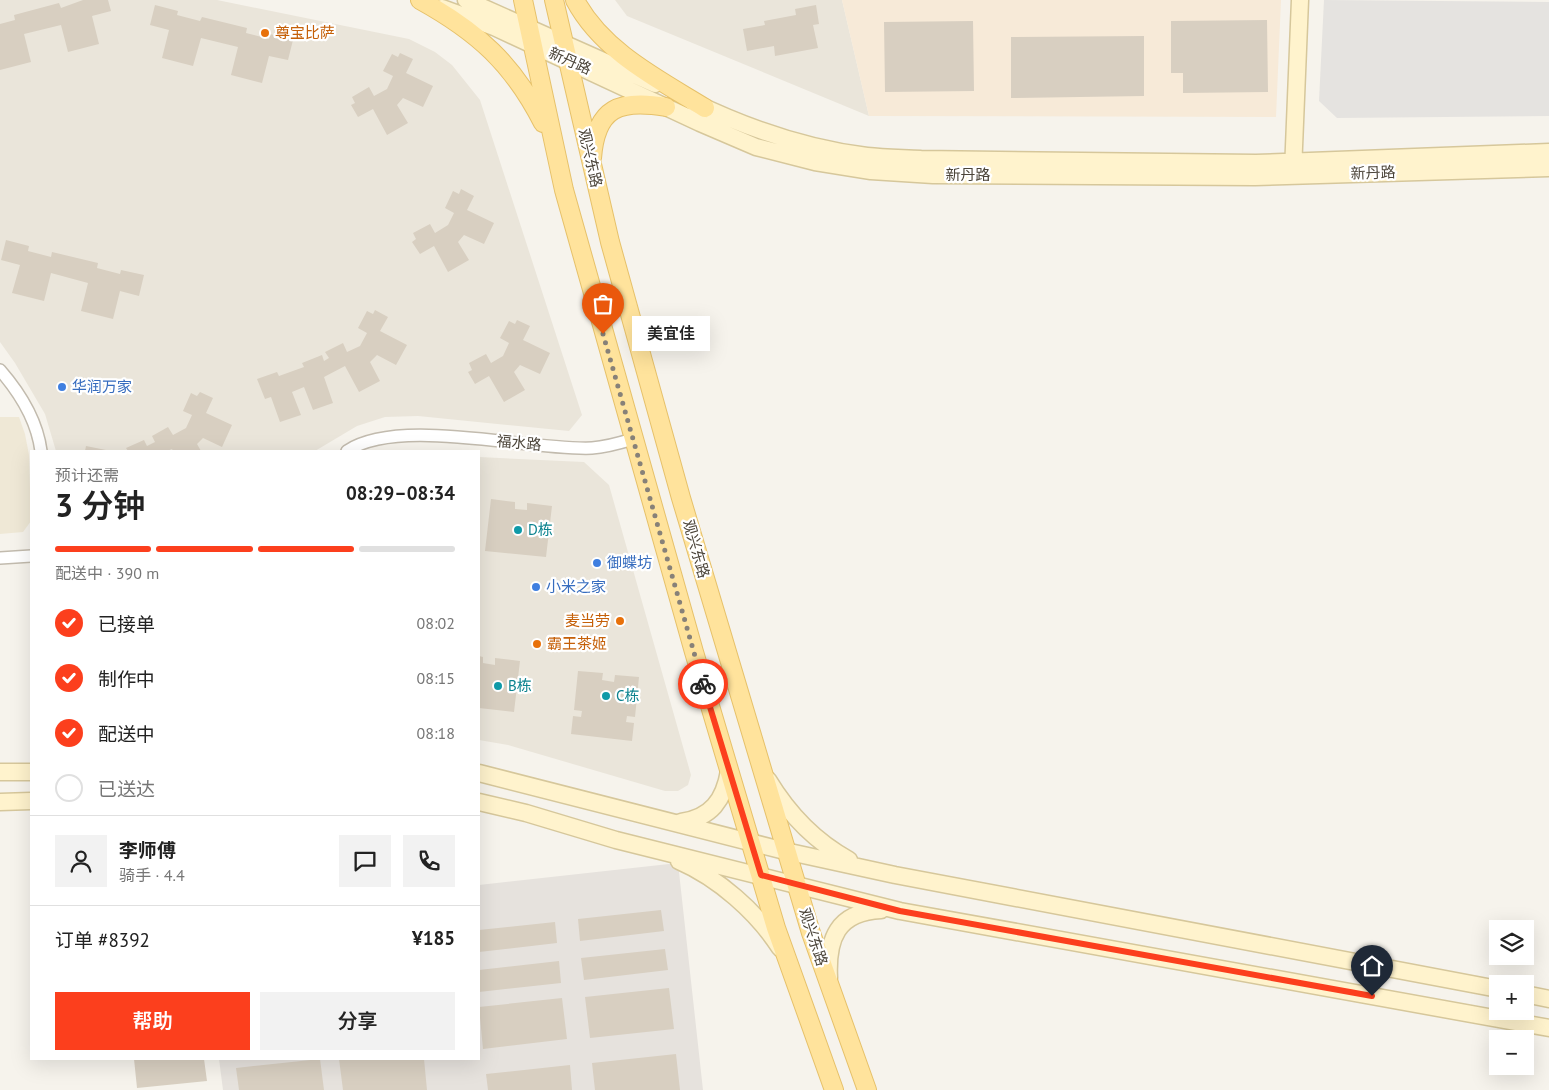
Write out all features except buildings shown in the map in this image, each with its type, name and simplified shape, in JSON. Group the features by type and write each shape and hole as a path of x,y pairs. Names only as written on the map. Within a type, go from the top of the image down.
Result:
{"main road":[{"path":"420,0 460,24 506,64 529,98 554,143"},
{"name":"观兴东路","path":"523,0 566,199 633,439 750,842 787,960 834,1090"},
{"name":"观兴东路","path":"554,0 592,166 633,327 785,850 866,1090"},
{"path":"575,0 589,22 612,46 648,72 705,108"},
{"path":"592,166 597,132 610,111 617,106 635,104 666,107"}],"street":[{"name":"新丹路","path":"420,0 494,27 756,147 814,162 871,171 933,175 1293,168 1549,168"},
{"name":"新丹路","path":"466,0 563,42 705,108 763,131 814,146 868,156 921,159 1256,163 1293,168 1549,152"},
{"path":"1293,168 1300,0"},
{"path":"0,370 25,403 40,438 42,450"},
{"name":"福水路","path":"350,450 380,438 416,435 577,448 607,446 633,439"},
{"path":"0,558 30,556"},
{"path":"760,766 777,794 798,822 828,847 862,867"},
{"path":"677,823 697,819 714,808 724,792 729,771"},
{"path":"0,772 30,772"},
{"path":"480,773 750,842 862,867 1489,987"},
{"path":"0,802 30,801"},
{"path":"480,802 654,849 900,911 1549,1028"},
{"path":"654,849 684,863 736,899 767,930 787,960"},
{"path":"829,985 830,946 840,925 853,916 866,911 900,911"},
{"path":"1534,996 1549,999"}],"shaded area":[{"path":"0,0 217,0 409,39 435,52 452,65 480,100 582,415 569,431 418,416 385,417 357,426 317,450 56,450 45,414 15,363 0,342"},
{"path":"615,0 842,0 869,116 627,16"},
{"path":"842,0 1281,0 1276,117 869,116"},
{"path":"1324,0 1549,2 1549,116 1337,118 1319,101"},
{"path":"0,417 19,417 29,455 30,522 23,532 0,534"},
{"path":"480,457 584,462 609,485 691,775 688,785 678,791 665,791 508,745 480,740"},
{"path":"678,863 703,1090 223,1090 219,1060 480,1060 480,885"}],"way so far":[{"path":"603,334 703,684"}],"place":[{"name":"尊宝比萨","path":"265,33"},
{"name":"美宜佳","path":"603,334"},
{"name":"华润万家","path":"62,387"},
{"name":"D栋","path":"518,530"},
{"name":"御蝶坊","path":"597,563"},
{"name":"小米之家","path":"536,587"},
{"name":"麦当劳","path":"620,621"},
{"name":"霸王茶姬","path":"537,644"},
{"name":"B栋","path":"498,686"},
{"name":"C栋","path":"606,696"}],"route":[{"path":"703,684 761,875 900,911 1372,996"}]}
